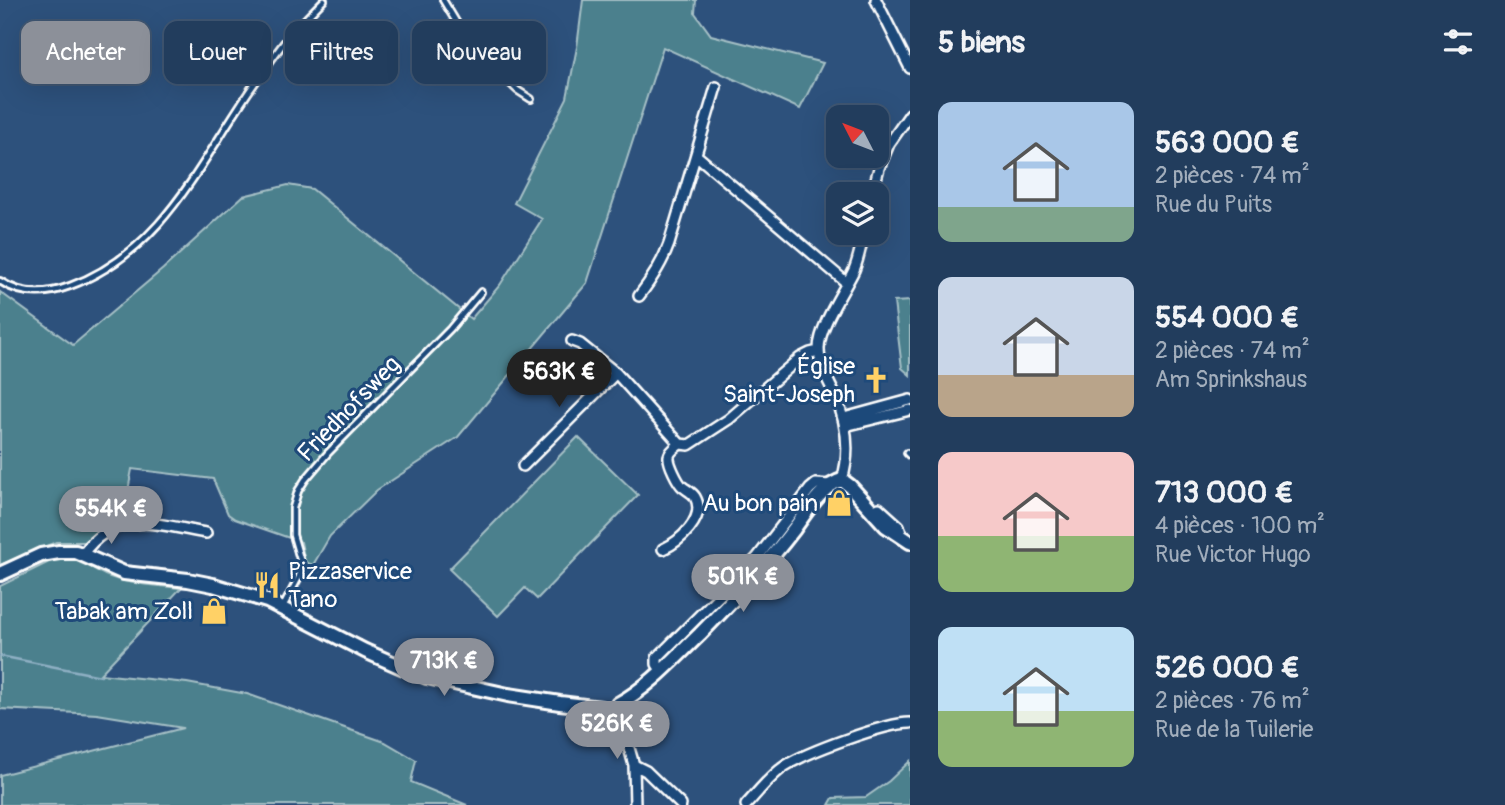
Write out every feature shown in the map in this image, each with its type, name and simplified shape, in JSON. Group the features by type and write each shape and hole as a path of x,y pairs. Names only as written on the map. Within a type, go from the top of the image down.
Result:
{"street":[{"path":"876,0 910,68"},
{"path":"639,296 663,261 716,87"},
{"path":"876,182 879,167 890,144 910,114"},
{"path":"696,155 847,283"},
{"path":"0,574 41,555 67,551 83,554 124,573 188,580 267,601 365,651 427,677 508,695 601,708 606,714 662,672 769,562 818,497 836,483 846,466 844,422 823,369 819,351 820,338 855,267 861,245"},
{"path":"572,341 580,344 616,373 680,444 689,445 730,419 800,358 819,351"},
{"path":"523,466 616,373"},
{"path":"844,422 910,400"},
{"path":"844,422 910,410"},
{"path":"663,549 675,544 697,515 695,495 679,485 670,461 669,455 680,444"},
{"path":"836,483 850,486 886,526 906,540"},
{"path":"83,554 105,531 129,523 206,533"},
{"path":"616,709 634,765 635,805"},
{"path":"746,805 783,767 797,760 859,736 900,723 910,723"},
{"path":"634,765 646,771 681,805"}],"lane":[{"path":"0,281 31,294 61,290 90,279 140,244 163,221 191,182 249,91 286,40 324,0"},
{"path":"443,0 470,45 517,90 531,99"},
{"name":"Friedhofsweg","path":"282,608 302,566 293,535 293,508 298,491 328,453 450,329 481,292"}],"green space":[{"path":"583,0 696,0 695,13 711,35 823,63 800,109 663,47 587,283 458,437 377,490 330,536 313,565 305,562 301,542 235,519 228,514 213,479 132,469 124,513 117,521 97,532 86,542 56,542 0,565 0,292 73,345 163,269 243,196 288,185 312,189 471,319 500,285 542,219 514,203 567,98"},
{"path":"910,301 910,375 902,368 894,302"},
{"path":"578,437 638,495 537,599 525,588 498,616 449,569"},
{"path":"70,558 123,581 181,588 100,674 187,683 247,694 385,742 416,760 411,782 467,805 0,805 0,775 183,728 97,714 0,709 0,586 51,561"},
{"path":"910,761 910,805 829,805 833,798 866,797 889,781"}],"waterway":[{"path":"0,656 101,676"}],"place":[{"name":"Église Saint-Joseph","path":"876,380"},
{"name":"Au bon pain","path":"839,503"},
{"name":"Pizzaservice Tano","path":"267,585"},
{"name":"Tabak am Zoll","path":"214,611"}]}
